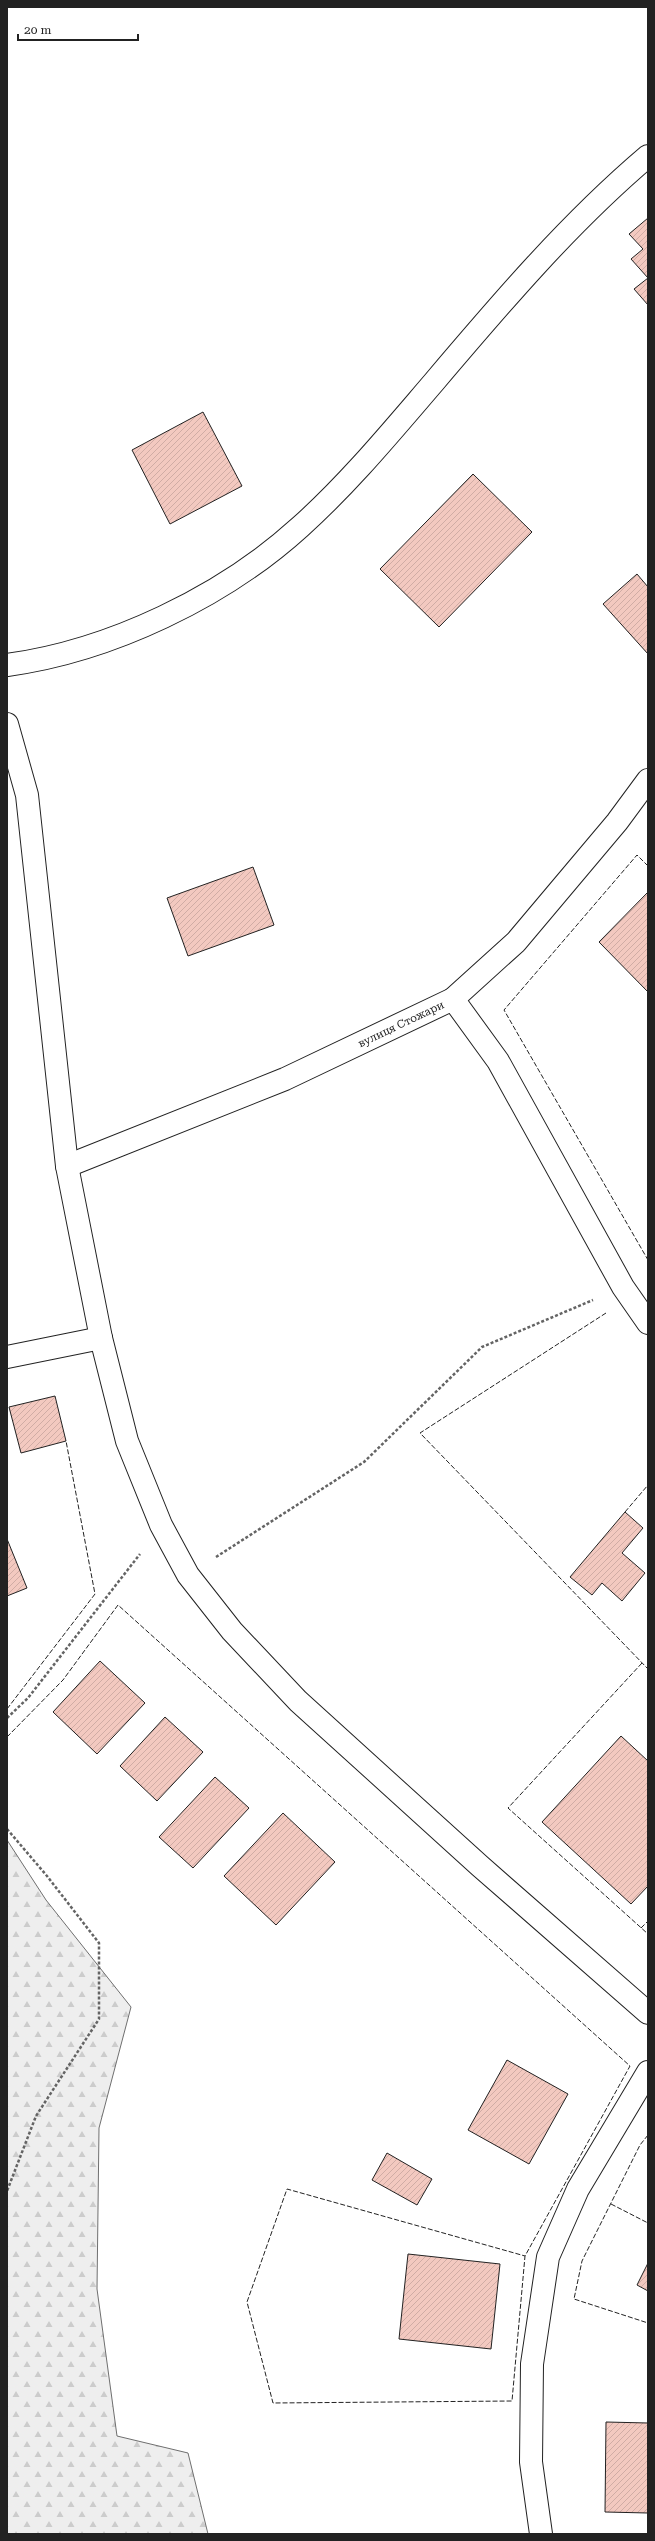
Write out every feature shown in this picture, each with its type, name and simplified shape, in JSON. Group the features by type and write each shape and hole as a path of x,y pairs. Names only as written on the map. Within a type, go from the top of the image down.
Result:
{"street":[{"path":"7,665 43,660 109,639 186,606 244,570 299,529 355,474 488,318 612,186 648,156"},
{"path":"7,724 27,795 67,1166 101,1338 127,1441 161,1525 188,1575 232,1631 298,1701 480,1866 648,2013"},
{"path":"452,999 516,942 617,822 648,780"},
{"name":"вулиця Стожари","path":"67,1166 285,1079 452,999 498,1061 623,1287 648,1323"},
{"path":"7,1357 101,1338"},
{"path":"540,2534 531,2462 532,2364 548,2257 578,2189 648,2072"}],"path":[{"path":"188,1575 364,1462 482,1347 623,1287"},
{"path":"7,1718 28,1698 101,1607 161,1525"},
{"path":"7,1829 47,1876 99,1943 99,2019 36,2116 7,2190"}],"green space":[{"path":"7,1840 46,1900 131,2007 99,2128 97,2289 117,2436 188,2453 208,2534 7,2534"}],"building":[{"path":"648,218 648,278 631,259 643,249 629,234"},
{"path":"648,278 648,305 634,289"},
{"path":"203,412 242,486 170,524 132,450"},
{"path":"473,474 532,532 439,627 380,569"},
{"path":"637,574 648,587 648,654 603,604"},
{"path":"253,867 274,925 188,956 167,898"},
{"path":"648,892 648,992 599,942"},
{"path":"55,1396 66,1441 21,1453 9,1407"},
{"path":"625,1512 643,1528 622,1553 645,1573 622,1601 602,1583 592,1595 570,1577"},
{"path":"7,1539 27,1588 7,1596"},
{"path":"100,1661 145,1703 97,1754 53,1712"},
{"path":"165,1717 203,1752 157,1801 120,1766"},
{"path":"621,1736 648,1761 648,1886 631,1904 542,1822"},
{"path":"215,1777 249,1808 193,1868 159,1837"},
{"path":"283,1813 335,1862 276,1925 224,1876"},
{"path":"507,2060 568,2094 529,2164 468,2130"},
{"path":"387,2153 432,2179 417,2205 372,2180"},
{"path":"408,2254 500,2264 491,2349 399,2339"},
{"path":"648,2263 648,2291 637,2285"},
{"path":"606,2422 648,2423 648,2513 605,2512"}],"fence":[{"path":"648,866 637,855 504,1010 648,1260"},
{"path":"606,1313 420,1433 648,1669"},
{"path":"7,1709 95,1594 66,1441"},
{"path":"625,1512 648,1485"},
{"path":"7,1737 63,1680 118,1605 630,2066 525,2256 512,2401 273,2403 247,2302 287,2189 525,2256"},
{"path":"642,1663 508,1808 648,1934"},
{"path":"641,1928 648,1921"},
{"path":"648,2135 640,2145 582,2261 574,2299 648,2323"},
{"path":"611,2204 648,2223"}]}
